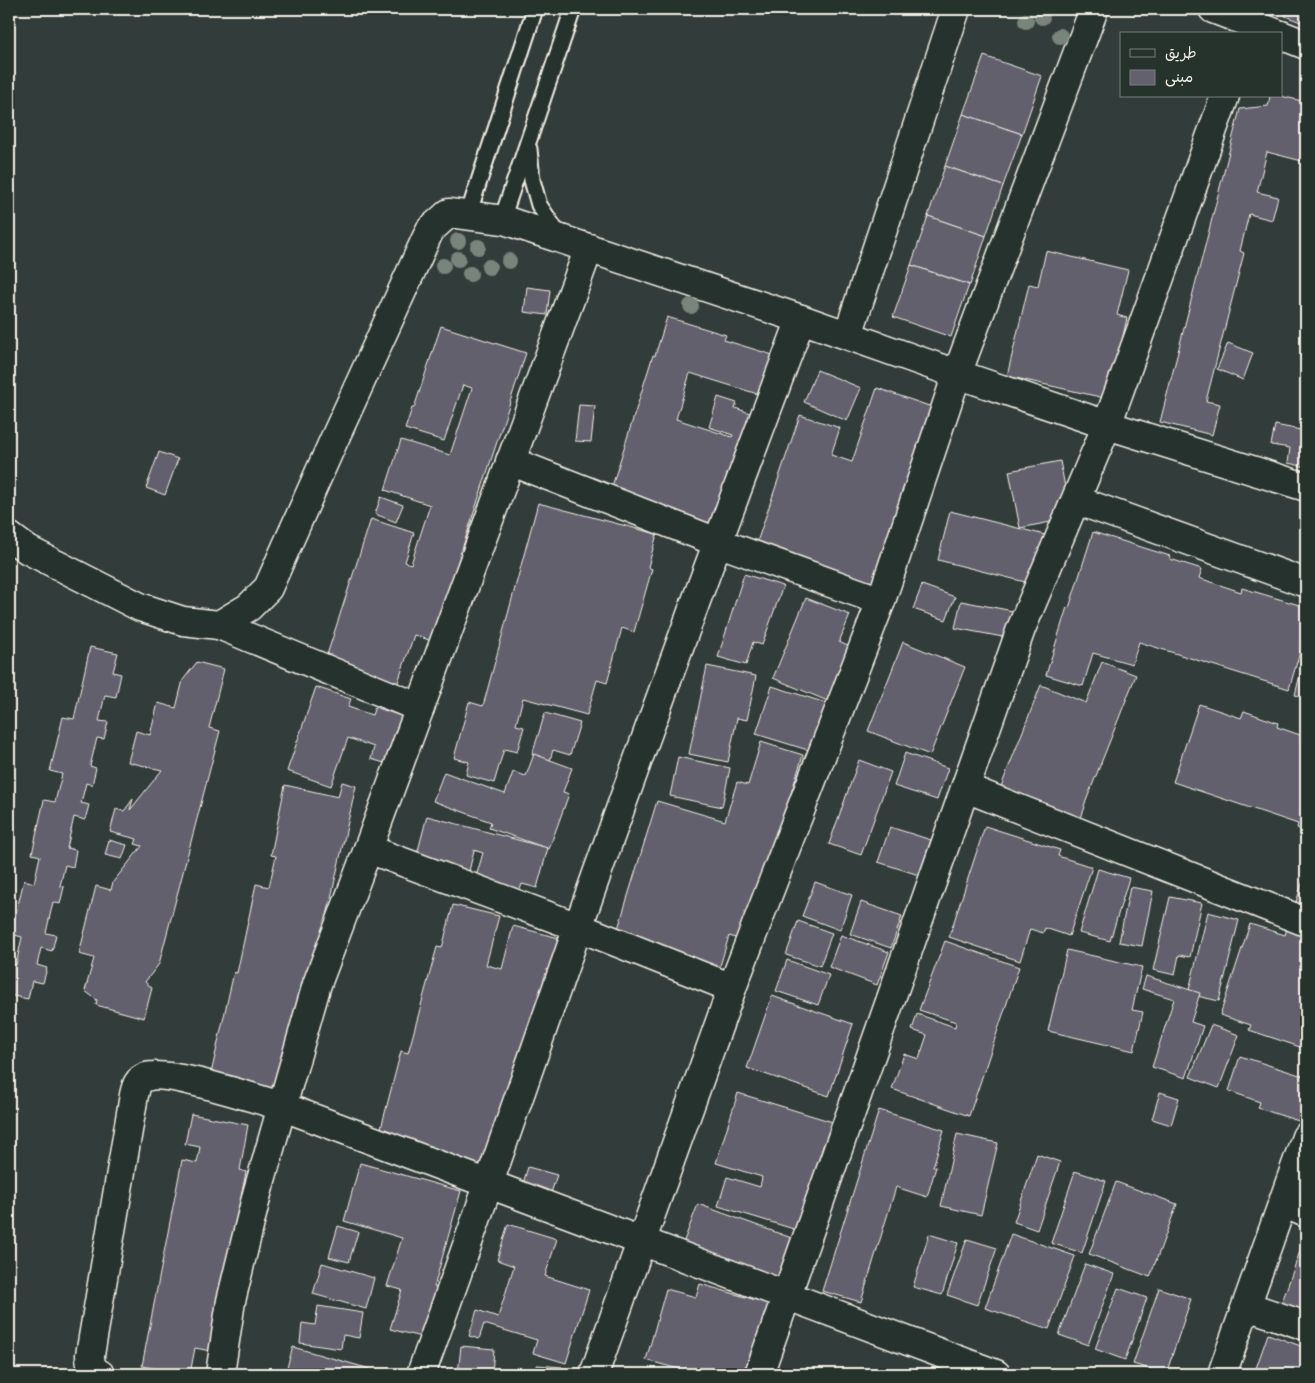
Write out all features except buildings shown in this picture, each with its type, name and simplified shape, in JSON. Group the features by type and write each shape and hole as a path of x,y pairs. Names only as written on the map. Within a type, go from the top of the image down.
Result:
{"street":[{"path":"848,335 956,9"},
{"path":"594,1374 732,988 881,601 957,374 1094,9"},
{"path":"1213,9 1275,32"},
{"path":"1282,35 1306,45"},
{"path":"759,1374 1021,629 1107,425 1224,98"},
{"path":"219,625 249,607 268,588 332,442 430,230 449,213 502,219 848,335 1107,425 1306,486"},
{"path":"220,1374 231,1301 257,1194 317,984 589,248"},
{"path":"421,1374 490,1183 578,927 717,542 801,319"},
{"path":"510,461 717,542 881,601"},
{"path":"1076,500 1306,583"},
{"path":"9,536 28,550 140,607 183,621 219,625 420,708"},
{"path":"966,788 1306,922"},
{"path":"368,850 578,927 732,988"},
{"path":"100,1374 90,1364 90,1355 136,1084 144,1077 155,1075 214,1086 281,1106 996,1374"},
{"path":"1222,1374 1247,1306 1294,1208 1306,1137"},
{"path":"1247,1306 1306,1326"}],"lane":[{"path":"468,215 535,9"},
{"path":"502,219 573,9"},
{"path":"529,142 532,180 539,205 562,239"}]}
